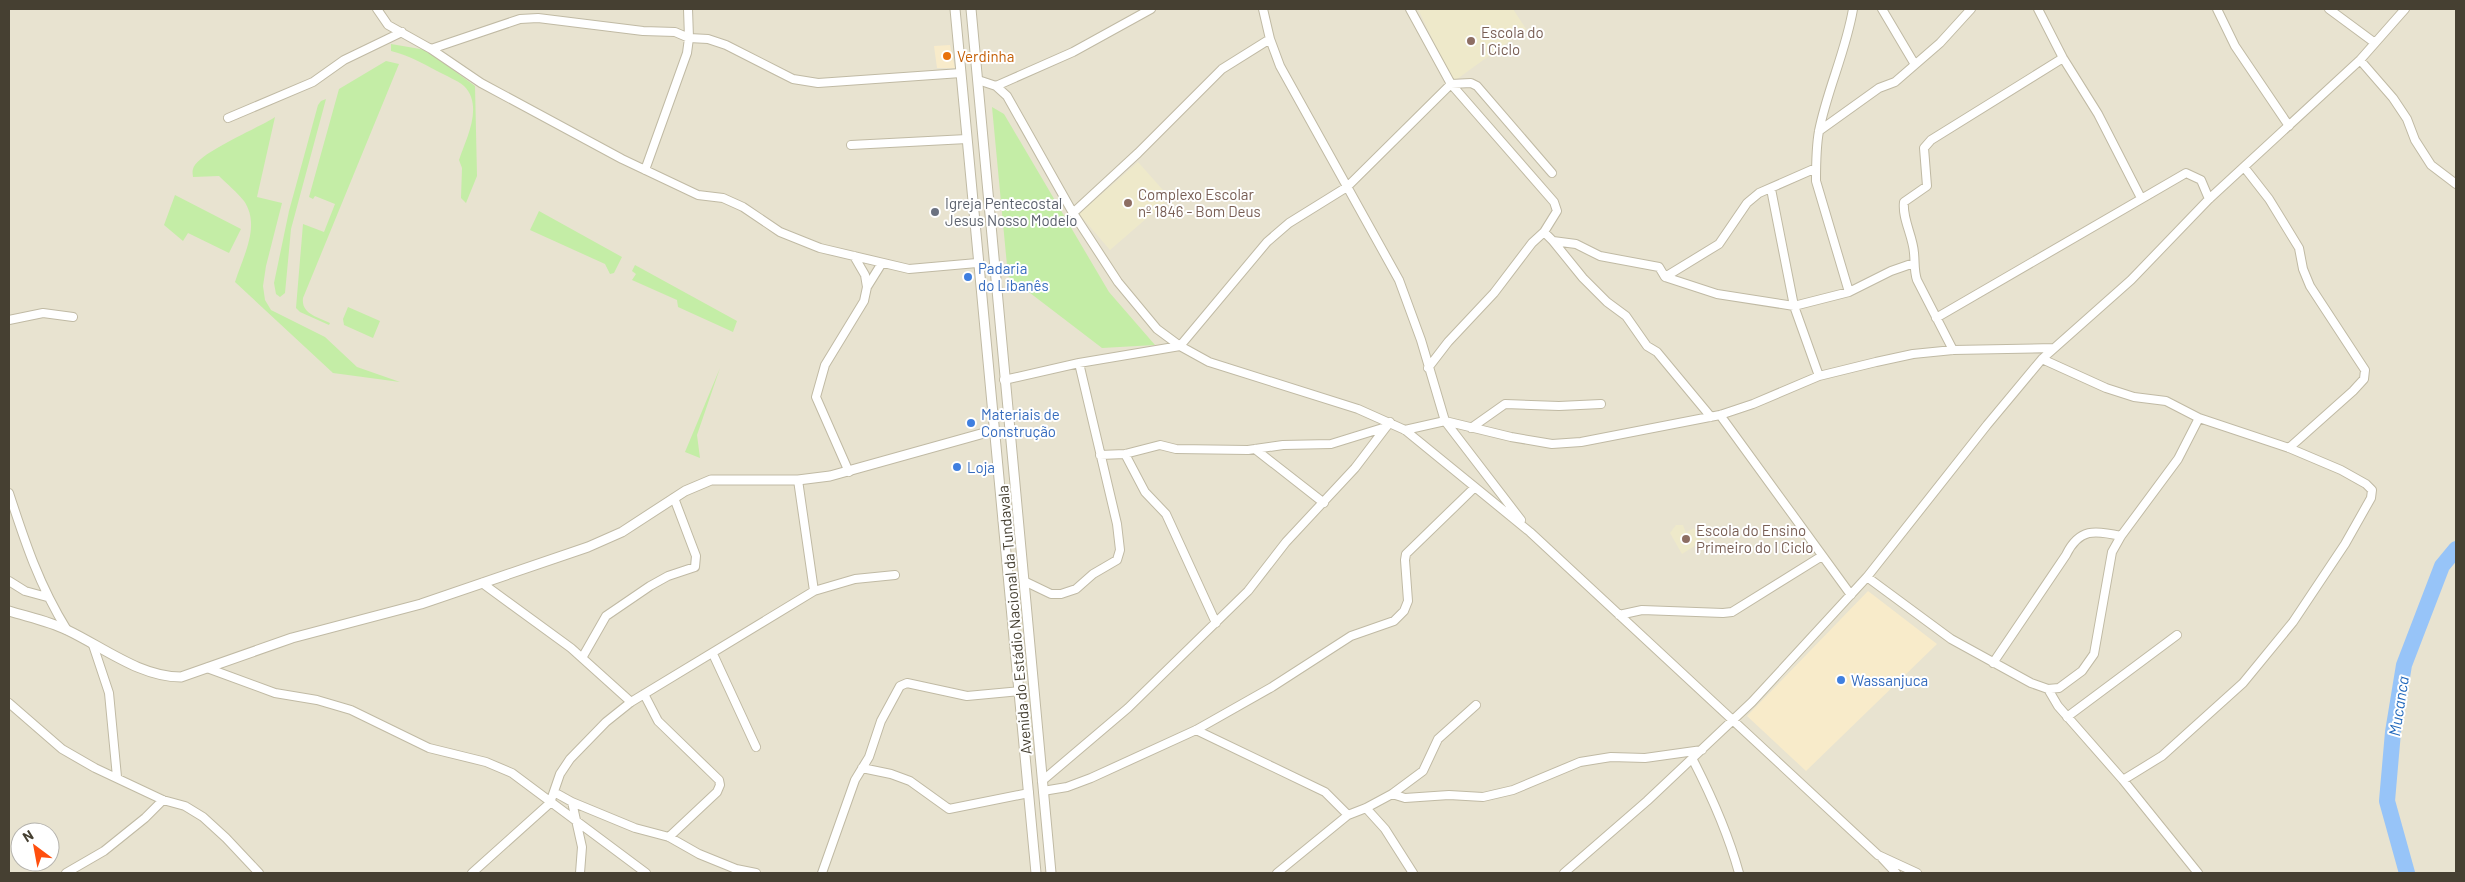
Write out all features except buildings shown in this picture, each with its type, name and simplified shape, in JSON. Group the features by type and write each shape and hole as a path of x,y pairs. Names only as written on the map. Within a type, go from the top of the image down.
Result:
{"street":[{"path":"377,9 388,25 431,50 481,83 645,170 698,195 723,198 743,207 780,232 820,248 909,270 977,263"},
{"path":"645,170 687,53 689,38 688,9"},
{"name":"Avenida do Estádio Nacional da Tundavala","path":"955,9 977,263 995,430 1036,873"},
{"name":"Avenida do Estádio Nacional da Tundavala","path":"971,9 1051,873"},
{"path":"996,86 1073,52 1151,9"},
{"path":"1263,9 1270,39 1280,66 1399,280 1421,340 1445,421 1530,532"},
{"path":"1410,9 1451,84 1554,202 1557,211 1544,232 1532,243 1494,293 1448,342 1428,368"},
{"path":"1849,292 1816,181 1816,168 1819,131 1849,30 1853,9"},
{"path":"1882,9 1914,63"},
{"path":"1819,131 1879,88 1895,82 1914,63 1940,43 1970,9"},
{"path":"2038,9 2063,58 2098,114 2141,198"},
{"path":"2217,9 2235,46 2289,126"},
{"path":"2329,9 2375,43"},
{"path":"1564,873 1693,760 1735,720 1851,595 2042,359 2131,280 2209,199 2360,60 2404,9"},
{"path":"431,50 520,20 538,18 643,31 675,32 689,38 708,39 726,45 792,78 818,83 961,73"},
{"path":"228,118 313,82 344,60 402,32"},
{"path":"1074,212 1138,153 1222,69 1270,39"},
{"path":"1953,350 1917,280 1914,252 1903,209 1904,202 1926,186 1924,148 1931,140 1974,112 2063,58"},
{"path":"2360,60 2393,98 2408,120 2415,140 2430,165 2456,184"},
{"path":"978,80 996,86 1007,96 1074,212 1135,305 1157,328 1180,346 1209,362 1358,409 1388,425 1405,430 1530,532 1735,720 1896,873"},
{"path":"1004,380 1079,363 1180,346 1267,242 1288,224 1347,187 1451,84 1477,86 1552,173"},
{"path":"851,145 967,139"},
{"path":"2244,167 2269,199 2299,248 2303,269 2310,286 2365,370 2364,379 2353,391 2289,448"},
{"path":"1665,277 1719,244 1747,203 1759,193 1816,168"},
{"path":"1936,318 2042,255 2092,230 2141,198 2186,173 2201,180 2209,199"},
{"path":"1771,189 1794,306 1819,376"},
{"path":"1544,232 1583,278 1607,302 1626,316 1647,346 1657,352 1711,417"},
{"path":"1553,241 1576,244 1600,256 1659,267 1665,277 1717,294 1794,306 1849,292 1891,271 1914,263"},
{"path":"854,256 863,269 867,287"},
{"path":"849,472 816,397 824,365 864,301 867,287 882,263"},
{"path":"9,320 43,313 73,317"},
{"path":"1405,430 1445,421 1552,444 1581,442 1720,415 1753,404 1819,376 1913,354 1953,350 2054,348"},
{"path":"2042,359 2106,388 2134,397 2166,402 2200,418 2289,448 2366,484 2372,490 2370,498 2345,544 2293,622 2243,683 2162,756 2123,780"},
{"path":"1024,581 1051,594 1061,594 1076,589 1093,574 1117,560 1120,550 1117,524 1079,363"},
{"path":"1471,428 1505,404 1559,406 1601,404"},
{"path":"1720,415 1851,595"},
{"path":"1867,576 1951,639 2031,683 2048,689 2059,688 2082,671 2094,654 2112,552 2121,536 2178,459 2200,418"},
{"path":"1100,455 1124,454 1160,445 1176,449 1255,449 1292,445 1331,444 1388,425"},
{"path":"1042,781 1128,708 1248,591 1286,542 1324,503 1388,425"},
{"path":"9,611 66,630 93,645 165,677 180,676 292,638 421,604 588,547 622,532 685,491 711,480 798,480 830,476 995,430"},
{"path":"1255,449 1324,503"},
{"path":"1124,454 1145,492 1166,514 1216,623"},
{"path":"798,480 814,591"},
{"path":"1043,791 1067,787 1091,778 1196,730 1272,687 1351,636 1394,621 1404,611 1408,602 1406,554 1474,488"},
{"path":"9,492 31,560 47,597 66,630"},
{"path":"582,658 606,616 668,576 695,567 696,556 674,498"},
{"path":"1993,663 2066,555 2073,541 2085,533 2104,532 2121,536"},
{"path":"1619,614 1642,610 1732,612 1822,556"},
{"path":"472,873 550,803 560,774 570,759 606,722 631,702 814,591 854,578 895,575"},
{"path":"9,581 25,591 47,597"},
{"path":"482,583 582,658 631,702"},
{"path":"2067,717 2177,635"},
{"path":"93,645 109,692 117,777"},
{"path":"713,654 756,747"},
{"path":"207,668 275,693 317,700 351,710 429,748 486,762 512,773 646,873"},
{"path":"822,873 854,780 862,768 881,721 903,684 967,696 1020,691"},
{"path":"2048,689 2067,717 2123,780 2198,873"},
{"path":"644,694 658,721 676,741 718,780 720,786 717,792 670,837"},
{"path":"9,703 62,749 164,800 185,806 203,817 259,873"},
{"path":"1277,873 1348,815 1392,794 1423,771 1438,739 1476,705"},
{"path":"1196,730 1325,792 1348,815"},
{"path":"1392,794 1405,798 1449,795 1483,797 1513,790 1580,762 1611,757 1645,758 1702,750"},
{"path":"1693,760 1716,806 1731,842 1739,873"},
{"path":"862,768 891,774 910,781 949,809 1030,793"},
{"path":"554,792 572,802 635,828 670,837 698,854 756,873"},
{"path":"66,873 115,843 164,800"},
{"path":"572,802 582,848 580,873"},
{"path":"1366,808 1385,829 1413,873"},
{"path":"1878,854 1917,873"}],"shaded area":[{"path":"9,9 2456,9 2456,873 9,873"},
{"name":"Escola do I Ciclo","path":"1418,9 1513,9 1526,29 1453,82"},
{"name":"Verdinha","path":"950,45 955,68 937,68 934,46"},
{"name":"Complexo Escolar nº 1846 - Bom Deus","path":"1138,162 1170,198 1110,250 1079,214"},
{"path":"1676,525 1683,525 1686,533 1694,528 1702,541 1682,554 1670,533"},
{"name":"Wassanjuca","path":"1868,591 1937,644 1806,771 1747,716"}],"green space":[{"path":"391,44 426,50 475,86 477,176 466,203 461,198 462,168 459,160 472,123 473,103 470,94 464,86 455,80 415,60 391,51"},
{"path":"386,61 399,64 303,298 305,308 316,317 330,323 329,325 300,312 296,308 303,224 324,232 335,204 315,196 313,199 309,197 339,89"},
{"path":"326,99 291,229 285,293 280,297 276,294 274,283 289,211 318,105"},
{"path":"992,107 1004,114 1109,292 1155,345 1102,348 1008,276"},
{"path":"275,117 257,197 282,203 266,266 263,286 265,300 271,310 325,337 357,367 400,382 333,373 235,282 246,252 251,231 249,211 244,201 219,176 193,177 193,170 197,163 216,148"},
{"path":"175,195 241,229 229,253 188,233 183,241 164,225"},
{"path":"539,211 622,257 614,273 610,274 605,264 530,230"},
{"path":"635,265 737,321 733,332 678,307 677,300 632,280 636,274 632,271"},
{"path":"348,307 380,321 373,338 344,325 343,319"},
{"path":"720,368 697,435 700,458 685,452"}],"waterway":[{"name":"Mucanca","path":"2407,873 2387,801 2393,732 2404,665 2442,566 2456,549"}],"place":[{"name":"Escola do I Ciclo","path":"1471,41"},
{"name":"Verdinha","path":"947,56"},
{"name":"Complexo Escolar nº 1846 - Bom Deus","path":"1128,203"},
{"name":"Igreja Pentecostal Jesus Nosso Modelo","path":"935,212"},
{"name":"Padaria do Libanês","path":"968,277"},
{"name":"Materiais de Construção","path":"971,423"},
{"name":"Loja","path":"957,467"},
{"name":"Escola do Ensino Primeiro do I Ciclo","path":"1686,539"},
{"name":"Wassanjuca","path":"1841,680"}]}
